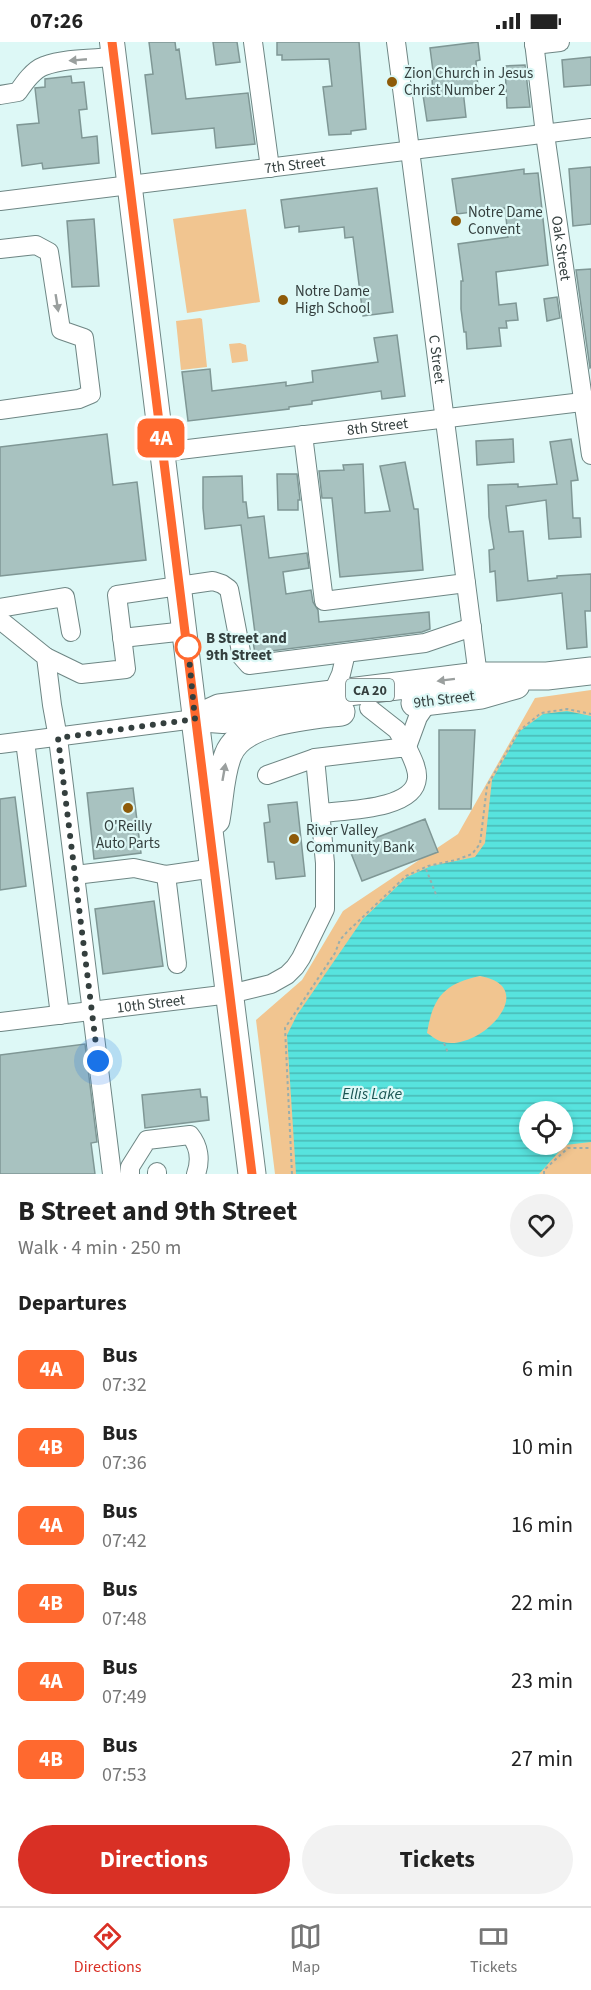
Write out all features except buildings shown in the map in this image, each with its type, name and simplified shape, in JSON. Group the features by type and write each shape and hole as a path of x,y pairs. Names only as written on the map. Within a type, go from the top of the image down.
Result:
{"highway":[{"name":"9th Street","path":"314,715 368,699 478,676 547,676 591,671"},
{"name":"9th Street","path":"195,719 219,708 332,694 368,699 429,701 481,695 547,676"},
{"name":"CA 20","path":"213,859 225,766 228,755 236,742 250,731 263,726 314,715"},
{"name":"CA 20","path":"195,719 252,1174"}],"main road":[{"path":"113,49 195,719"},
{"name":"9th Street","path":"195,719 223,721 282,715 314,715"}],"street":[{"path":"253,42 270,168"},
{"name":"C Street","path":"396,42 478,676"},
{"path":"534,43 560,42"},
{"name":"Oak Street","path":"534,43 545,134 588,401 591,455"},
{"path":"0,94 18,92 42,66 113,49"},
{"name":"7th Street","path":"0,201 591,128"},
{"path":"0,249 36,245 49,252 61,330 84,338 91,394 79,399 0,410"},
{"name":"8th Street","path":"163,452 588,401"},
{"path":"303,435 324,601 466,583"},
{"path":"0,620 46,657 81,674 126,669 117,595 213,581 229,589 242,657 249,665 346,656 425,643 472,627"},
{"path":"0,608 65,597 71,632"},
{"path":"122,638 186,631"},
{"path":"425,643 474,647"},
{"path":"332,694 346,656"},
{"path":"321,813 386,805 402,800 413,790 417,778 413,759 407,747 397,730 368,699 346,656"},
{"path":"46,657 112,1174"},
{"path":"407,747 418,717 429,701"},
{"name":"9th Street","path":"0,744 195,719"},
{"path":"25,741 60,1015"},
{"path":"267,775 315,758 407,747"},
{"name":"10th Street","path":"0,1022 230,994 271,984 295,968 325,909 325,862 315,758"},
{"path":"44,889 75,879 134,868 166,875 213,859"},
{"path":"166,875 177,964"},
{"path":"130,1174 130,1167 147,1140 190,1136 196,1143 199,1166 195,1174 189,1168 185,1152 179,1148 154,1150 141,1169 152,1173"}],"path":[{"path":"292,1174 285,1028 335,953 340,940 406,876 428,866 472,854 480,844 487,786 519,731 542,713 567,709 591,714"},
{"path":"426,869 437,897"},
{"path":"444,1042 448,1053"},
{"path":"543,1174 544,1170 568,1148 591,1148"}],"shaded area":[{"path":"246,209 260,302 187,313 173,219"},
{"path":"202,319 207,367 181,370 176,321"},
{"path":"229,344 246,345 248,361 232,363"},
{"name":"Ellis Lake","path":"591,690 591,1174 275,1174 256,1020 302,980 343,911 458,834 535,698"}],"water":[{"name":"Ellis Lake","path":"567,711 591,716 591,1142 573,1144 573,1101 519,1101 519,1155 556,1155 539,1174 296,1174 287,1035 297,1015 363,919 407,877 431,866 475,857 485,843 492,780 520,731 543,714","holes":["480,976 498,982 506,992 505,1004 499,1017 487,1028 473,1037 458,1042 437,1040 427,1033 433,1010 442,994 449,988 467,979"]}],"bus line":[{"name":"4A","path":"112,42 252,1174"}],"place":[{"name":"Zion Church in Jesus Christ Number 2","path":"392,82"},
{"name":"Notre Dame Convent","path":"456,221"},
{"name":"Notre Dame High School","path":"283,300"},
{"name":"B Street and 9th Street","path":"188,647"},
{"name":"O'Reilly Auto Parts","path":"128,808"},
{"name":"River Valley Community Bank","path":"294,839"}],"route":[{"path":"98,1061 58,738 195,719 188,647"}]}
